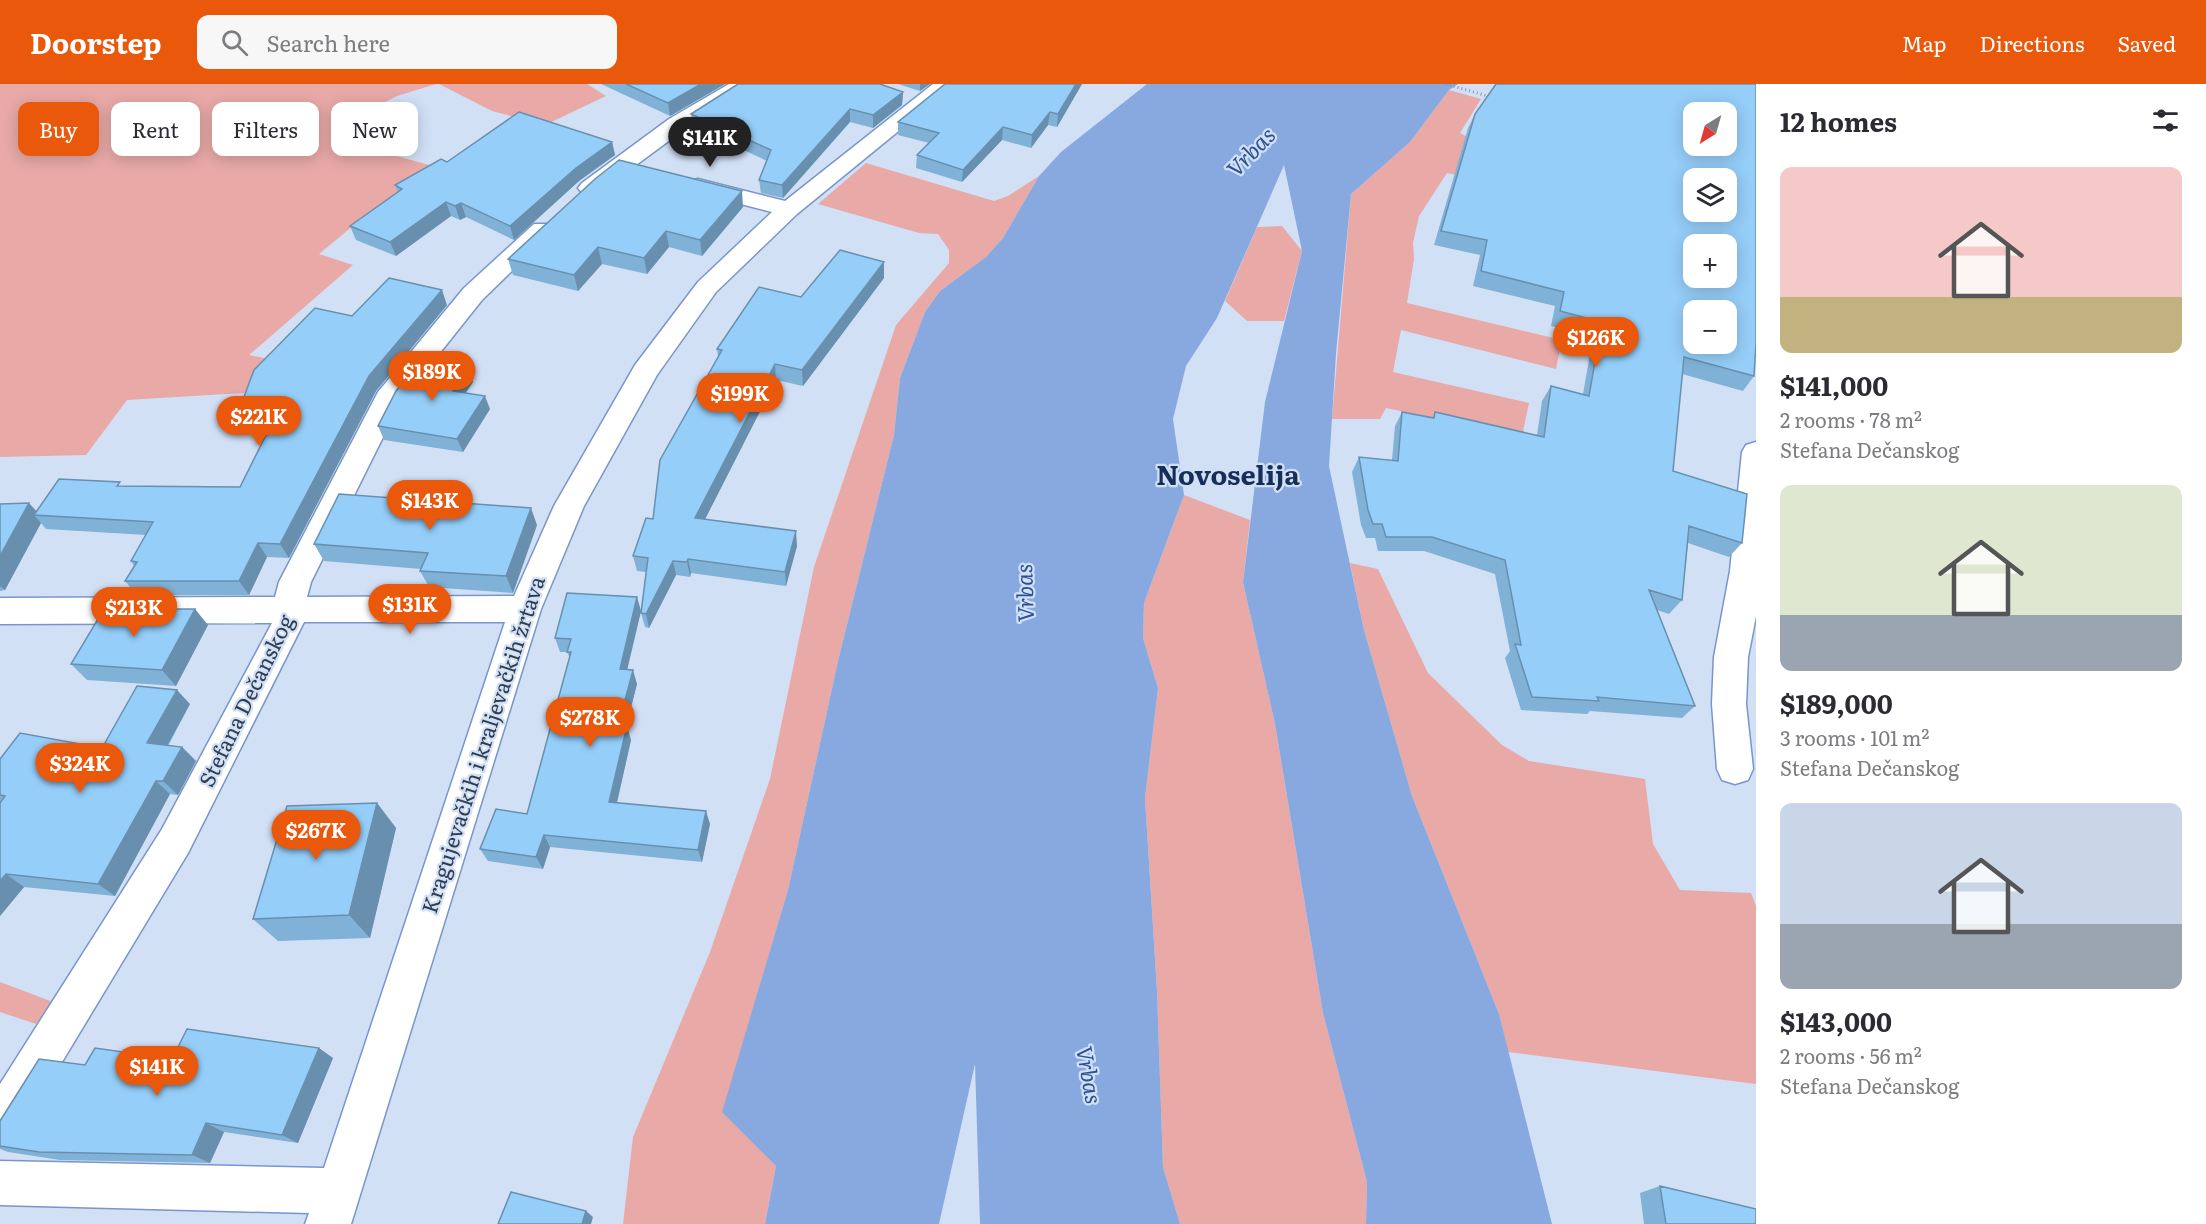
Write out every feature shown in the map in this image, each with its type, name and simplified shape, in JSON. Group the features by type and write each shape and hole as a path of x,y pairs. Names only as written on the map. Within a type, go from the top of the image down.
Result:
{"street":[{"name":"Stefana Dečanskog","path":"0,1125 35,1062 162,862 209,780 293,612 291,599 295,582 388,399 472,294 558,214 632,170 677,124 744,84"},
{"name":"Kragujevačkih i kraljevačkih žrtava","path":"333,1208 525,609 569,506 645,371 707,287 789,209 923,94"},
{"path":"677,181 789,209"},
{"path":"1735,769 1729,704 1731,657 1748,625 1756,452"},
{"path":"0,611 293,612 525,609"},
{"path":"0,1183 333,1208"}],"path":[{"path":"1446,84 1500,100"}],"shaded area":[{"path":"0,84 436,84 385,102 331,102 331,156 397,156 436,167 370,212 319,254 353,265 249,355 284,362 260,392 127,400 86,455 0,457"},
{"path":"439,84 587,84 606,96 545,125 492,111"},
{"path":"1449,90 1481,99 1460,133 1612,211 1447,173 1419,216 1413,243 1414,259 1407,303 1562,340 1556,369 1401,330 1393,372 1529,403 1522,436 1386,408 1380,419 1332,419 1351,194 1410,142"},
{"path":"866,163 994,201 1008,196 1039,176 1003,238 986,257 940,291 925,312 900,378 894,435 838,661 788,890 723,1112 776,1166 765,1224 623,1224 633,1137 710,952 770,779 814,567 896,325 949,263 949,250 938,234 919,233 818,204"},
{"path":"1282,226 1302,251 1284,321 1247,321 1225,301 1257,227"},
{"path":"1184,495 1250,520 1243,582 1275,724 1323,1013 1367,1182 1366,1224 1180,1224 1163,1167 1157,991 1145,798 1158,688 1143,638 1144,603"},
{"path":"1350,563 1378,569 1428,673 1502,745 1529,761 1645,779 1653,844 1680,890 1751,893 1756,906 1756,1084 1508,1052 1499,1014 1412,796 1364,630"},
{"path":"0,982 53,1002 36,1024 0,1012"}],"water":[{"name":"Vrbas","path":"1147,84 1458,84 1449,90 1410,142 1351,194 1336,354 1329,466 1364,630 1412,796 1499,1014 1552,1224 1366,1224 1367,1182 1323,1013 1275,724 1243,582 1265,402 1302,251 1284,165 1217,318 1186,366 1173,419 1184,495 1144,603 1143,638 1158,688 1145,798 1157,991 1163,1167 1180,1224 980,1224 975,1064 939,1224 765,1224 776,1166 722,1112 788,890 838,661 894,435 900,378 925,312 940,291 986,257 1003,238 1039,176 1061,152"}],"building":[{"path":"626,84 701,84 668,103"},
{"path":"738,84 880,84 903,92 873,115 850,109 782,185 759,180 771,150 691,114"},
{"path":"945,84 1076,84 1058,114 1050,112 1032,135 1003,127 963,170 917,155 939,133 898,122"},
{"path":"1496,84 1756,84 1754,376 1684,357 1673,471 1747,494 1742,543 1689,526 1682,600 1649,590 1695,706 1597,697 1599,701 1532,697 1515,644 1521,645 1505,560 1432,537 1386,537 1382,524 1373,524 1368,510 1359,457 1398,461 1402,412 1434,418 1435,412 1544,437 1551,386 1589,396 1602,322 1560,311 1564,292 1481,271 1487,240 1441,231 1475,114"},
{"path":"519,112 612,142 576,168 510,226 461,203 455,206 446,202 390,242 350,226 402,189 395,185 441,159 447,162"},
{"path":"619,160 742,191 700,240 666,231 644,258 598,247 574,275 508,259 595,179"},
{"path":"840,250 884,262 802,370 775,364 695,518 796,531 785,572 688,559 687,562 673,561 646,614 641,613 648,558 633,556 646,518 653,519 660,460 722,350 717,349 759,287 801,297"},
{"path":"389,278 442,290 369,376 280,544 258,543 239,581 125,581 137,562 131,561 153,522 34,515 59,479 120,482 117,486 240,487 278,411 238,413 254,370 315,308 352,316"},
{"path":"421,360 468,369 453,391 485,396 457,439 378,426 396,391"},
{"path":"339,494 531,508 506,576 420,571 428,553 314,544"},
{"path":"29,503 0,556 0,504"},
{"path":"567,593 637,597 620,669 633,670 618,726 627,726 609,802 706,811 698,850 544,835 536,857 480,849 496,809 527,814 571,652 567,652 571,639 555,638"},
{"path":"104,609 195,609 162,670 71,664"},
{"path":"137,686 177,690 147,743 182,747 163,781 156,781 98,884 6,874 0,881 0,803 5,796 0,795 0,759 20,733 102,748"},
{"path":"377,803 349,915 253,919 287,806"},
{"path":"187,1029 319,1048 282,1135 206,1123 192,1155 39,1152 0,1146 0,1121 39,1059 85,1065 95,1048 172,1059"},
{"path":"1660,1186 1756,1209 1756,1224 1666,1224"},
{"path":"511,1192 586,1211 582,1224 498,1224"}],"district":[{"name":"Novoselija","path":"1228,476"}]}
